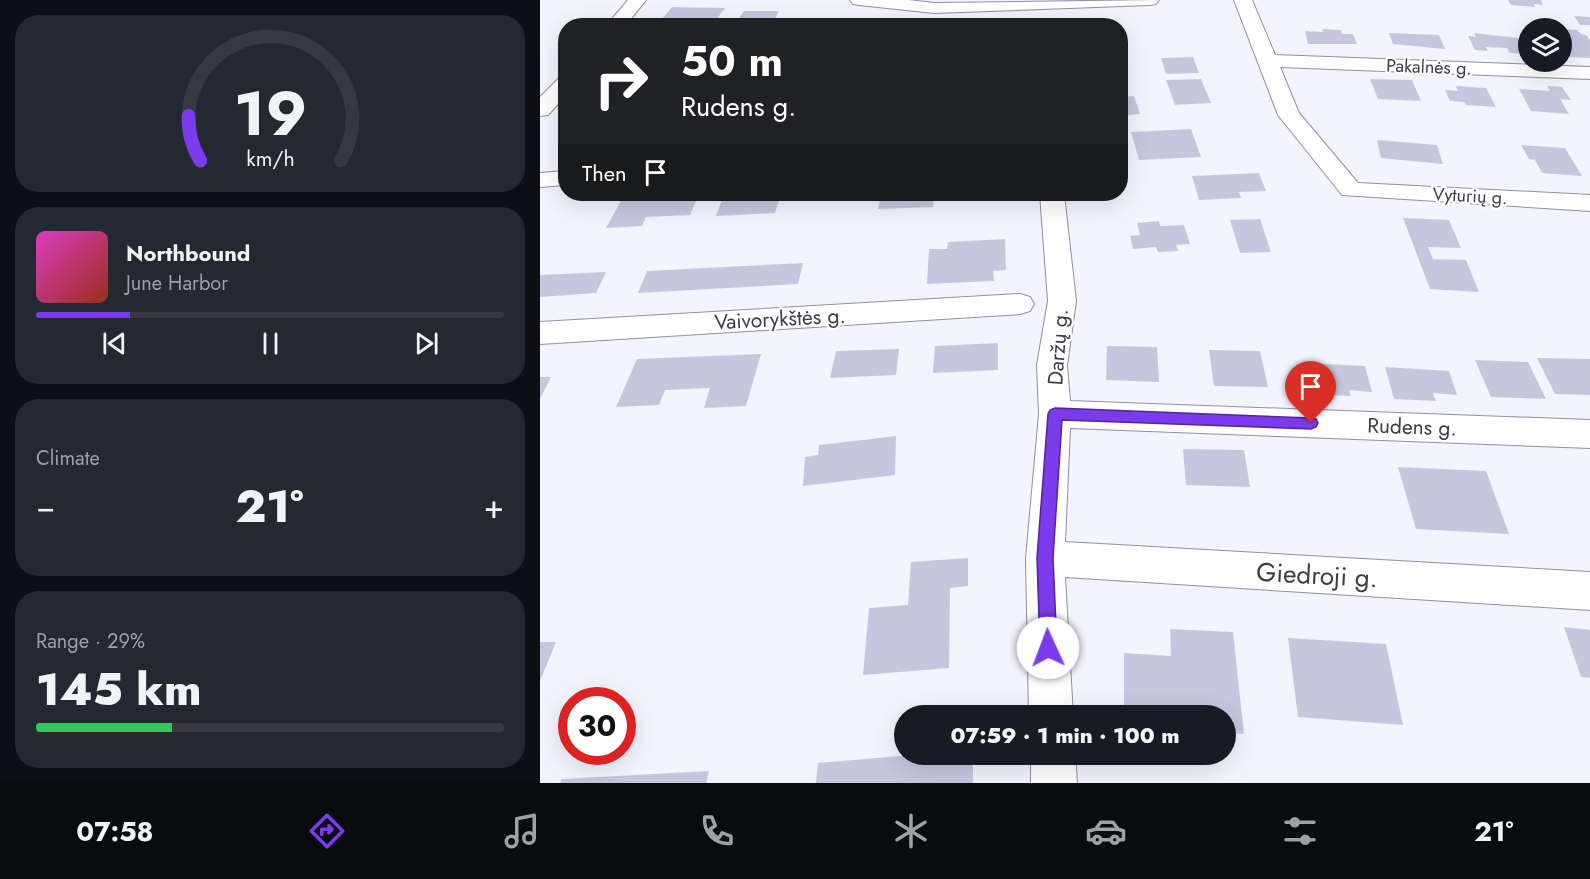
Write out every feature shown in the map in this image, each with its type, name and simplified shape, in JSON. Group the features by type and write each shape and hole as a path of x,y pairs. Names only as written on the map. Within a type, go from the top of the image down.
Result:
{"street":[{"path":"622,18 637,0"},
{"path":"859,0 934,8 1150,0"},
{"path":"1243,0 1267,60"},
{"path":"1040,5 1041,18"},
{"name":"Pakalnės g.","path":"1267,60 1590,73"},
{"name":"Vyturių g.","path":"1267,60 1289,115 1351,190 1590,203"},
{"path":"540,110 558,91"},
{"path":"540,180 558,179"},
{"name":"Daržų g.","path":"1051,705 1045,558 1055,414 1052,365 1062,301 1053,201"},
{"name":"Vaivorykštės g.","path":"540,333 1020,304"},
{"name":"Rudens g.","path":"1055,414 1590,434"},
{"name":"Giedroji g.","path":"1045,558 1590,591"},
{"path":"1053,765 1054,783"}],"building":[{"path":"1508,0 1541,0 1543,5 1534,4 1535,7 1511,5"},
{"path":"672,7 725,8 718,18 663,18"},
{"path":"744,11 779,11 775,18 739,18"},
{"path":"1574,16 1590,17 1590,25 1580,25"},
{"path":"1322,29 1341,30 1342,34 1353,34 1357,44 1308,44 1305,31 1323,32"},
{"path":"1572,30 1586,35 1590,40 1590,58 1572,57"},
{"path":"1389,33 1439,35 1445,49 1393,44"},
{"path":"1474,33 1518,38 1518,53 1510,53 1507,48 1486,47 1488,51 1475,50 1468,36 1476,37"},
{"path":"1193,57 1199,73 1166,74 1161,58"},
{"path":"1201,79 1211,103 1175,105 1166,80"},
{"path":"1370,79 1412,80 1421,101 1378,99"},
{"path":"1456,86 1486,88 1496,107 1466,105 1464,102 1450,101 1445,90 1458,91"},
{"path":"1547,86 1562,87 1571,100 1560,99 1569,114 1531,111 1519,89 1550,91"},
{"path":"1128,96 1134,96 1140,114 1128,115"},
{"path":"1191,129 1201,157 1139,160 1131,132"},
{"path":"1377,140 1437,145 1443,164 1381,158"},
{"path":"1521,145 1565,148 1582,176 1542,173 1535,160 1529,159"},
{"path":"1259,173 1266,191 1239,192 1241,198 1199,200 1192,176"},
{"path":"621,201 696,201 690,215 646,217 642,226 606,228"},
{"path":"722,201 779,201 775,213 716,216"},
{"path":"880,201 933,201 933,207 878,209"},
{"path":"1403,218 1449,220 1461,248 1428,247 1433,259 1466,260 1479,292 1430,289"},
{"path":"1260,219 1271,252 1240,253 1230,220"},
{"path":"1159,221 1160,226 1184,225 1190,244 1176,245 1178,251 1158,252 1156,247 1133,249 1130,236 1140,235 1137,223"},
{"path":"1005,239 1006,270 993,271 994,281 927,284 929,249 947,249 948,242"},
{"path":"803,263 798,284 638,293 647,271"},
{"path":"606,272 596,293 540,297 540,275"},
{"path":"998,343 998,370 933,373 935,346"},
{"path":"1107,346 1157,347 1159,382 1106,380"},
{"path":"899,349 896,375 830,378 836,351"},
{"path":"1209,350 1260,351 1268,387 1214,386"},
{"path":"761,354 746,406 704,408 710,388 665,390 659,405 616,407 637,359"},
{"path":"1537,358 1590,359 1590,395 1555,394"},
{"path":"1475,360 1528,362 1546,399 1491,397"},
{"path":"1302,363 1365,366 1372,392 1349,390 1351,396 1309,394"},
{"path":"1385,367 1449,371 1457,395 1433,393 1436,401 1394,399"},
{"path":"540,377 551,377 540,399"},
{"path":"896,436 895,475 803,486 805,457 818,455 819,445"},
{"path":"1183,449 1244,450 1250,487 1186,485"},
{"path":"1398,467 1486,471 1509,534 1416,529"},
{"path":"968,558 968,586 950,588 949,668 863,675 869,608 908,605 911,562"},
{"path":"1564,627 1590,630 1590,678 1581,677"},
{"path":"1170,629 1233,632 1244,734 1236,734 1236,705 1124,705 1124,653 1171,656"},
{"path":"1288,638 1386,644 1403,725 1298,717"},
{"path":"540,642 556,642 540,681"},
{"path":"894,756 894,765 973,765 973,783 816,783 818,763"},
{"path":"709,771 706,783 560,783 562,779"}],"route":[{"path":"1048,648 1045,558 1055,414 1311,423"}]}
